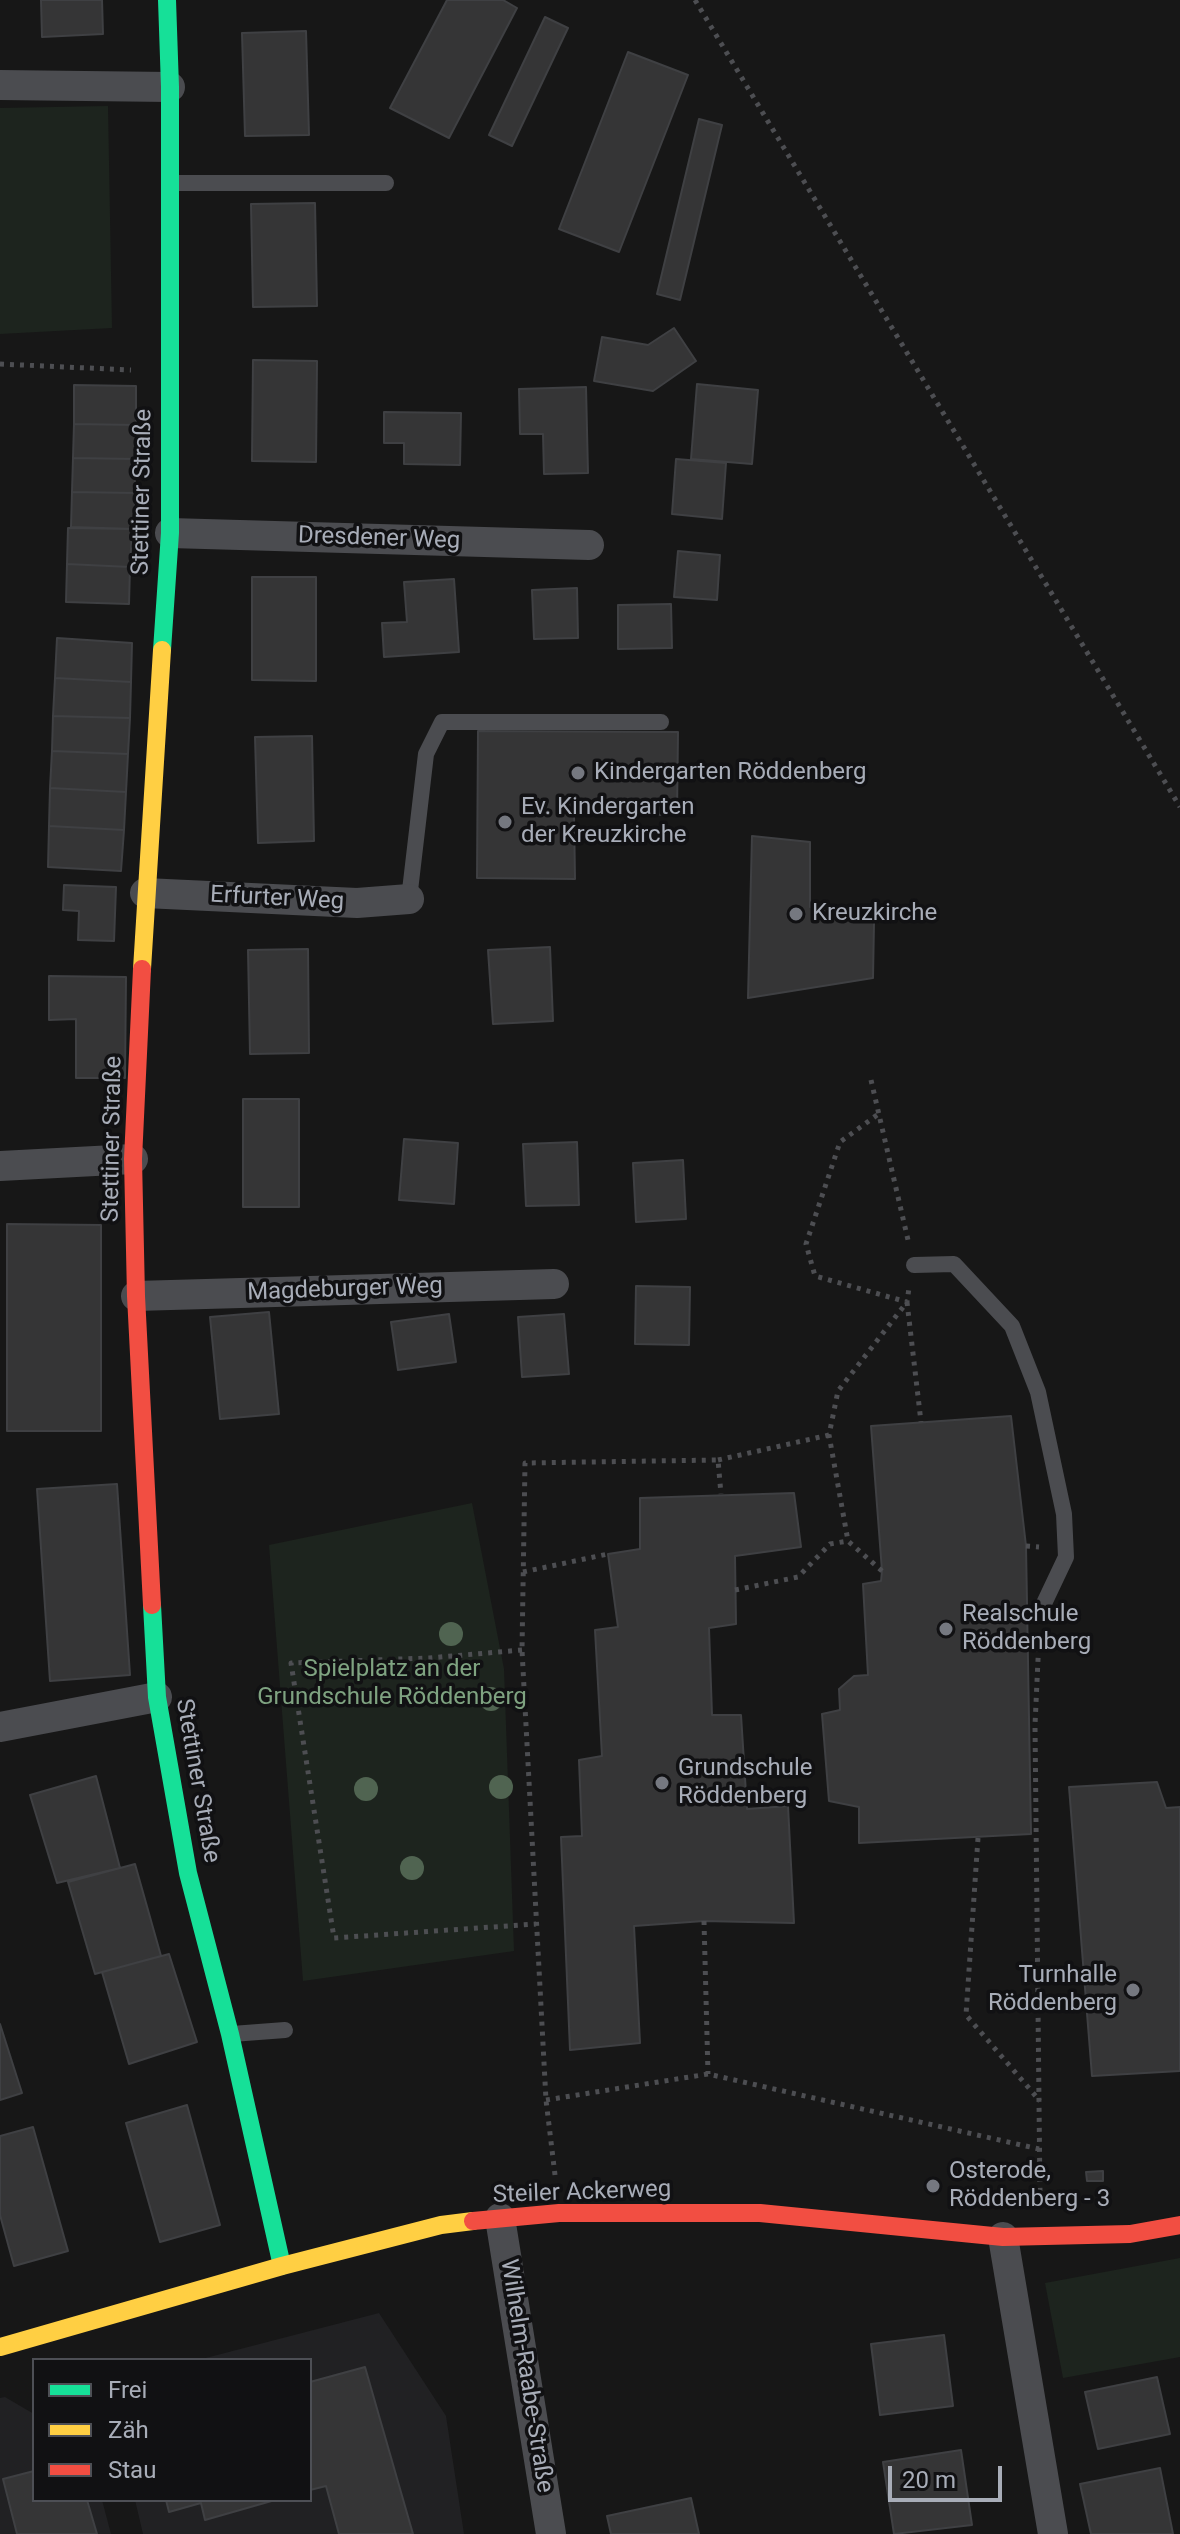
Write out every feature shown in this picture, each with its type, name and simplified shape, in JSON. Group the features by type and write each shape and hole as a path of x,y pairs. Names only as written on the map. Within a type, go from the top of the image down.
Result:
{"street":[{"name":"Stettiner Straße","path":"167,0 170,87 170,533 145,893 133,1159 136,1296 157,1697 188,1873 230,2034 282,2266"},
{"path":"0,85 170,87"},
{"name":"Dresdener Weg","path":"170,533 589,545"},
{"name":"Erfurter Weg","path":"145,893 357,903 409,899"},
{"path":"0,1166 133,1159"},
{"name":"Magdeburger Weg","path":"136,1296 554,1284"},
{"path":"0,1727 157,1697"},
{"name":"Steiler Ackerweg","path":"0,2347 282,2266 441,2225 500,2218 559,2213 760,2213 1003,2237 1130,2234 1180,2225"},
{"name":"Wilhelm-Raabe-Straße","path":"500,2218 551,2534"},
{"path":"1003,2237 1053,2534"}],"lane":[{"path":"170,183 386,183"},
{"path":"409,899 426,754 442,722 661,722"},
{"path":"914,1265 954,1264 1012,1326 1038,1392 1064,1514 1066,1557 1039,1614"},
{"path":"230,2034 285,2030"}],"path":[{"path":"695,0 1180,807"},
{"path":"0,364 168,371"},
{"path":"871,1080 914,1265 907,1302 921,1422"},
{"path":"877,1115 840,1142 806,1244 815,1276 907,1302"},
{"path":"882,1571 848,1541 829,1435 838,1391 907,1302"},
{"path":"559,2213 546,2100 522,1650 525,1463 718,1460 829,1435"},
{"path":"718,1460 721,1494"},
{"path":"735,1590 798,1577 830,1544 848,1541"},
{"path":"1026,1546 1042,1548 1042,1561"},
{"path":"523,1572 608,1554"},
{"path":"1039,1614 1036,1706 1041,2236"},
{"path":"522,1650 443,1657 291,1663 334,1938 536,1924"},
{"path":"1027,1708 1036,1706"},
{"path":"978,1838 966,2015 1040,2102"},
{"path":"704,1921 708,2074"},
{"path":"546,2100 708,2074 1039,2149"}],"shaded area":[{"path":"379,2313 446,2416 464,2534 143,2534 135,2502 312,2502 312,2358 206,2358"},
{"path":"5,2397 32,2413 32,2502 103,2502 111,2534 0,2534 0,2398"}],"green space":[{"path":"108,106 112,328 0,334 0,108"},
{"name":"Spielplatz an der Grundschule Röddenberg","path":"472,1503 504,1669 514,1951 303,1981 269,1545"},
{"path":"1180,2258 1180,2357 1063,2378 1045,2283"}],"building":[{"path":"41,0 102,0 103,34 42,37"},
{"path":"447,0 503,0 517,8 449,138 390,108"},
{"path":"545,17 568,28 512,146 489,135"},
{"path":"306,31 309,135 245,136 242,33"},
{"path":"628,52 688,75 619,252 559,229"},
{"path":"699,119 722,125 680,300 657,294"},
{"path":"315,203 317,306 253,307 251,204"},
{"path":"674,328 696,361 653,391 594,381 602,337 648,345"},
{"path":"253,360 317,361 316,462 252,461"},
{"path":"697,384 758,390 752,464 691,459"},
{"path":"74,385 136,386 136,425 74,424"},
{"path":"586,387 588,473 544,474 543,434 520,434 519,389"},
{"path":"384,412 461,413 460,465 404,464 404,443 384,443"},
{"path":"74,424 136,425 135,459 73,458"},
{"path":"73,458 135,459 135,493 72,492"},
{"path":"676,459 726,463 722,519 672,514"},
{"path":"72,492 135,493 134,529 71,527"},
{"path":"68,528 132,529 130,567 67,564"},
{"path":"678,551 720,555 717,600 674,597"},
{"path":"67,564 130,567 129,604 66,602"},
{"path":"252,577 316,577 316,681 252,680"},
{"path":"454,579 459,652 384,657 382,623 407,622 404,582"},
{"path":"577,588 578,638 534,639 532,590"},
{"path":"671,604 672,648 618,649 618,605"},
{"path":"57,638 132,643 131,682 55,678"},
{"path":"55,678 131,682 130,718 53,716"},
{"path":"53,716 130,718 128,754 52,751"},
{"name":"Kindergarten Röddenberg","path":"478,731 678,732 677,815 574,814 575,879 477,878"},
{"path":"312,736 314,841 258,843 255,737"},
{"path":"52,751 128,754 126,792 50,788"},
{"path":"50,788 126,792 124,830 49,826"},
{"path":"49,826 124,830 121,871 48,867"},
{"name":"Kreuzkirche","path":"752,836 810,842 810,907 874,922 873,978 748,998"},
{"path":"64,885 116,887 114,941 78,940 79,911 63,910"},
{"path":"550,947 553,1021 493,1024 488,950"},
{"path":"308,949 309,1053 250,1054 248,950"},
{"path":"49,976 126,977 125,1078 76,1078 76,1019 49,1020"},
{"path":"243,1099 299,1099 299,1207 243,1207"},
{"path":"404,1139 458,1143 454,1204 399,1200"},
{"path":"577,1142 579,1205 526,1206 523,1144"},
{"path":"683,1160 686,1219 636,1222 633,1163"},
{"path":"7,1224 101,1225 101,1431 7,1431"},
{"path":"636,1286 690,1287 689,1345 635,1344"},
{"path":"269,1312 279,1414 220,1419 210,1317"},
{"path":"449,1314 456,1362 398,1370 391,1322"},
{"path":"564,1314 569,1374 522,1377 518,1317"},
{"name":"Realschule Röddenberg","path":"1011,1416 1026,1546 1031,1834 859,1843 859,1807 829,1801 822,1714 840,1710 839,1689 854,1676 868,1675 863,1584 881,1581 882,1571 871,1426"},
{"path":"117,1484 130,1675 50,1681 37,1489"},
{"name":"Grundschule Röddenberg","path":"794,1493 801,1547 735,1556 736,1624 709,1628 712,1715 741,1715 747,1809 788,1806 794,1923 704,1921 634,1926 640,2043 570,2050 561,1837 582,1836 579,1760 602,1756 595,1630 618,1627 608,1554 640,1549 640,1498"},
{"path":"96,1776 120,1868 57,1883 30,1795"},
{"name":"Turnhalle Röddenberg","path":"1157,1782 1166,1808 1180,1807 1180,2071 1092,2076 1069,1787"},
{"path":"135,1864 161,1956 95,1974 68,1882"},
{"path":"169,1954 197,2042 129,2064 102,1972"},
{"path":"0,2024 22,2093 0,2100"},
{"path":"187,2105 220,2225 160,2242 126,2123"},
{"path":"33,2127 68,2251 14,2266 0,2215 0,2136"},
{"path":"1103,2171 1103,2181 1087,2181 1086,2172"},
{"path":"944,2335 953,2406 880,2415 871,2344"},
{"path":"365,2367 413,2534 339,2534 326,2486 312,2490 312,2381"},
{"path":"1157,2377 1170,2434 1098,2449 1085,2392"},
{"path":"961,2450 972,2525 894,2534 883,2462"},
{"path":"1160,2468 1173,2534 1091,2534 1080,2484"},
{"path":"32,2472 32,2502 88,2502 97,2534 17,2534 3,2479"},
{"path":"691,2498 699,2534 611,2534 607,2516"},
{"path":"166,2502 268,2502 205,2520 201,2503 169,2512"}],"traffic: fast":[{"path":"162,650 170,533 170,87 167,0"},
{"path":"152,1605 157,1697 188,1873 230,2034 282,2266"}],"traffic: slow":[{"path":"142,969 162,650"},
{"path":"0,2347 282,2266 441,2225 473,2221"}],"traffic: jam":[{"path":"142,969 133,1159 136,1296 152,1605"},
{"path":"473,2221 559,2213 760,2213 1003,2237 1130,2234 1180,2225"}],"place":[{"name":"Kindergarten Röddenberg","path":"578,773"},
{"name":"Ev. Kindergarten der Kreuzkirche","path":"505,822"},
{"name":"Kreuzkirche","path":"796,914"},
{"name":"Realschule Röddenberg","path":"946,1629"},
{"name":"Grundschule Röddenberg","path":"662,1783"},
{"name":"Turnhalle Röddenberg","path":"1133,1990"},
{"name":"Osterode, Röddenberg - 3","path":"933,2186"}]}
